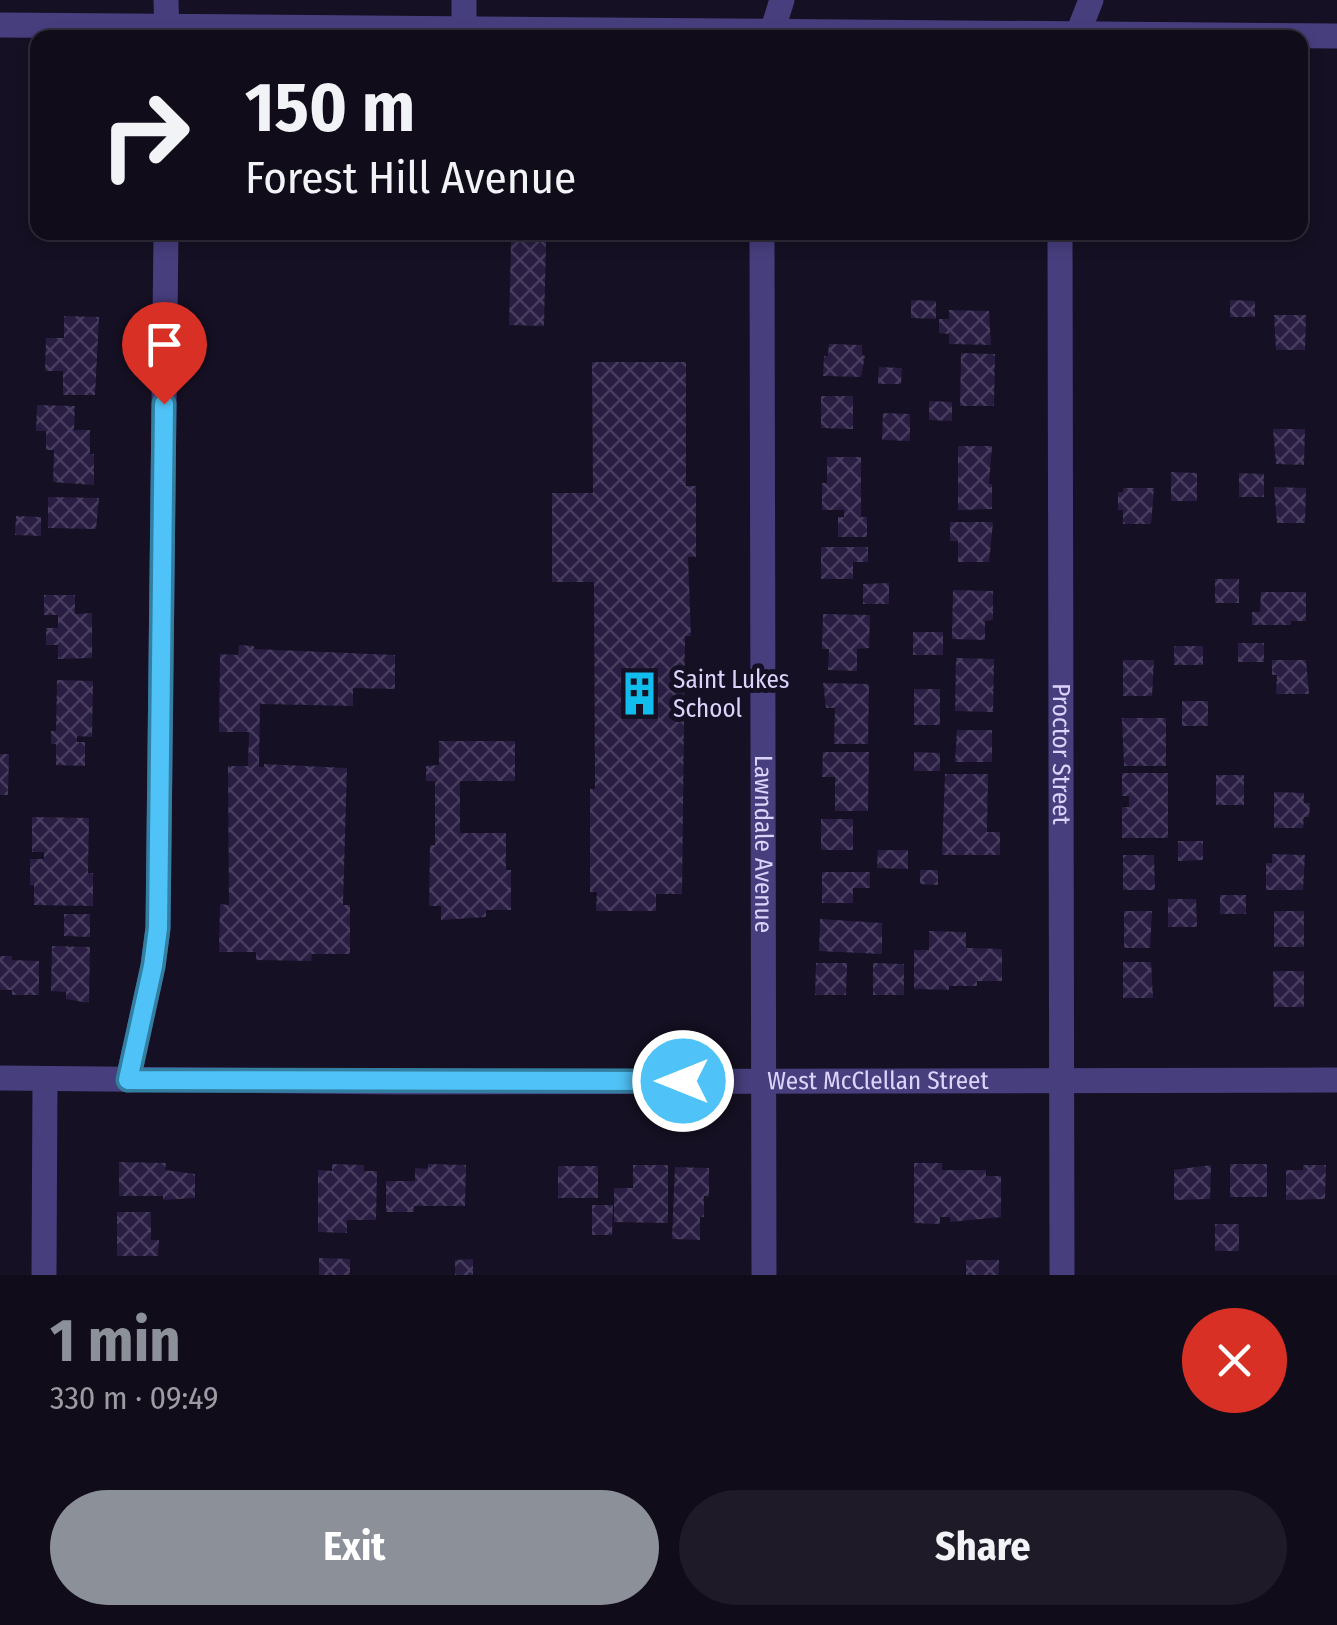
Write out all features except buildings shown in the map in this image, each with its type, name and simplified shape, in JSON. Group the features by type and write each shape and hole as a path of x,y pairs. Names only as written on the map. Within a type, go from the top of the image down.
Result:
{"street":[{"path":"166,0 167,30"},
{"path":"464,0 464,29"},
{"path":"772,30 782,0"},
{"path":"1079,30 1091,0"},
{"path":"0,25 119,30"},
{"path":"365,30 525,30"},
{"path":"1308,36 1337,36"},
{"path":"128,1080 158,928 166,240"},
{"name":"Lawndale Avenue","path":"762,240 764,1275"},
{"name":"Proctor Street","path":"1060,240 1062,1275"},
{"name":"West McClellan Street","path":"0,1078 1337,1080"},
{"path":"44,1275 45,1079"}],"place":[{"name":"Saint Lukes School","path":"640,694"}],"route":[{"path":"164,404 158,928 128,1080 683,1081"}]}
